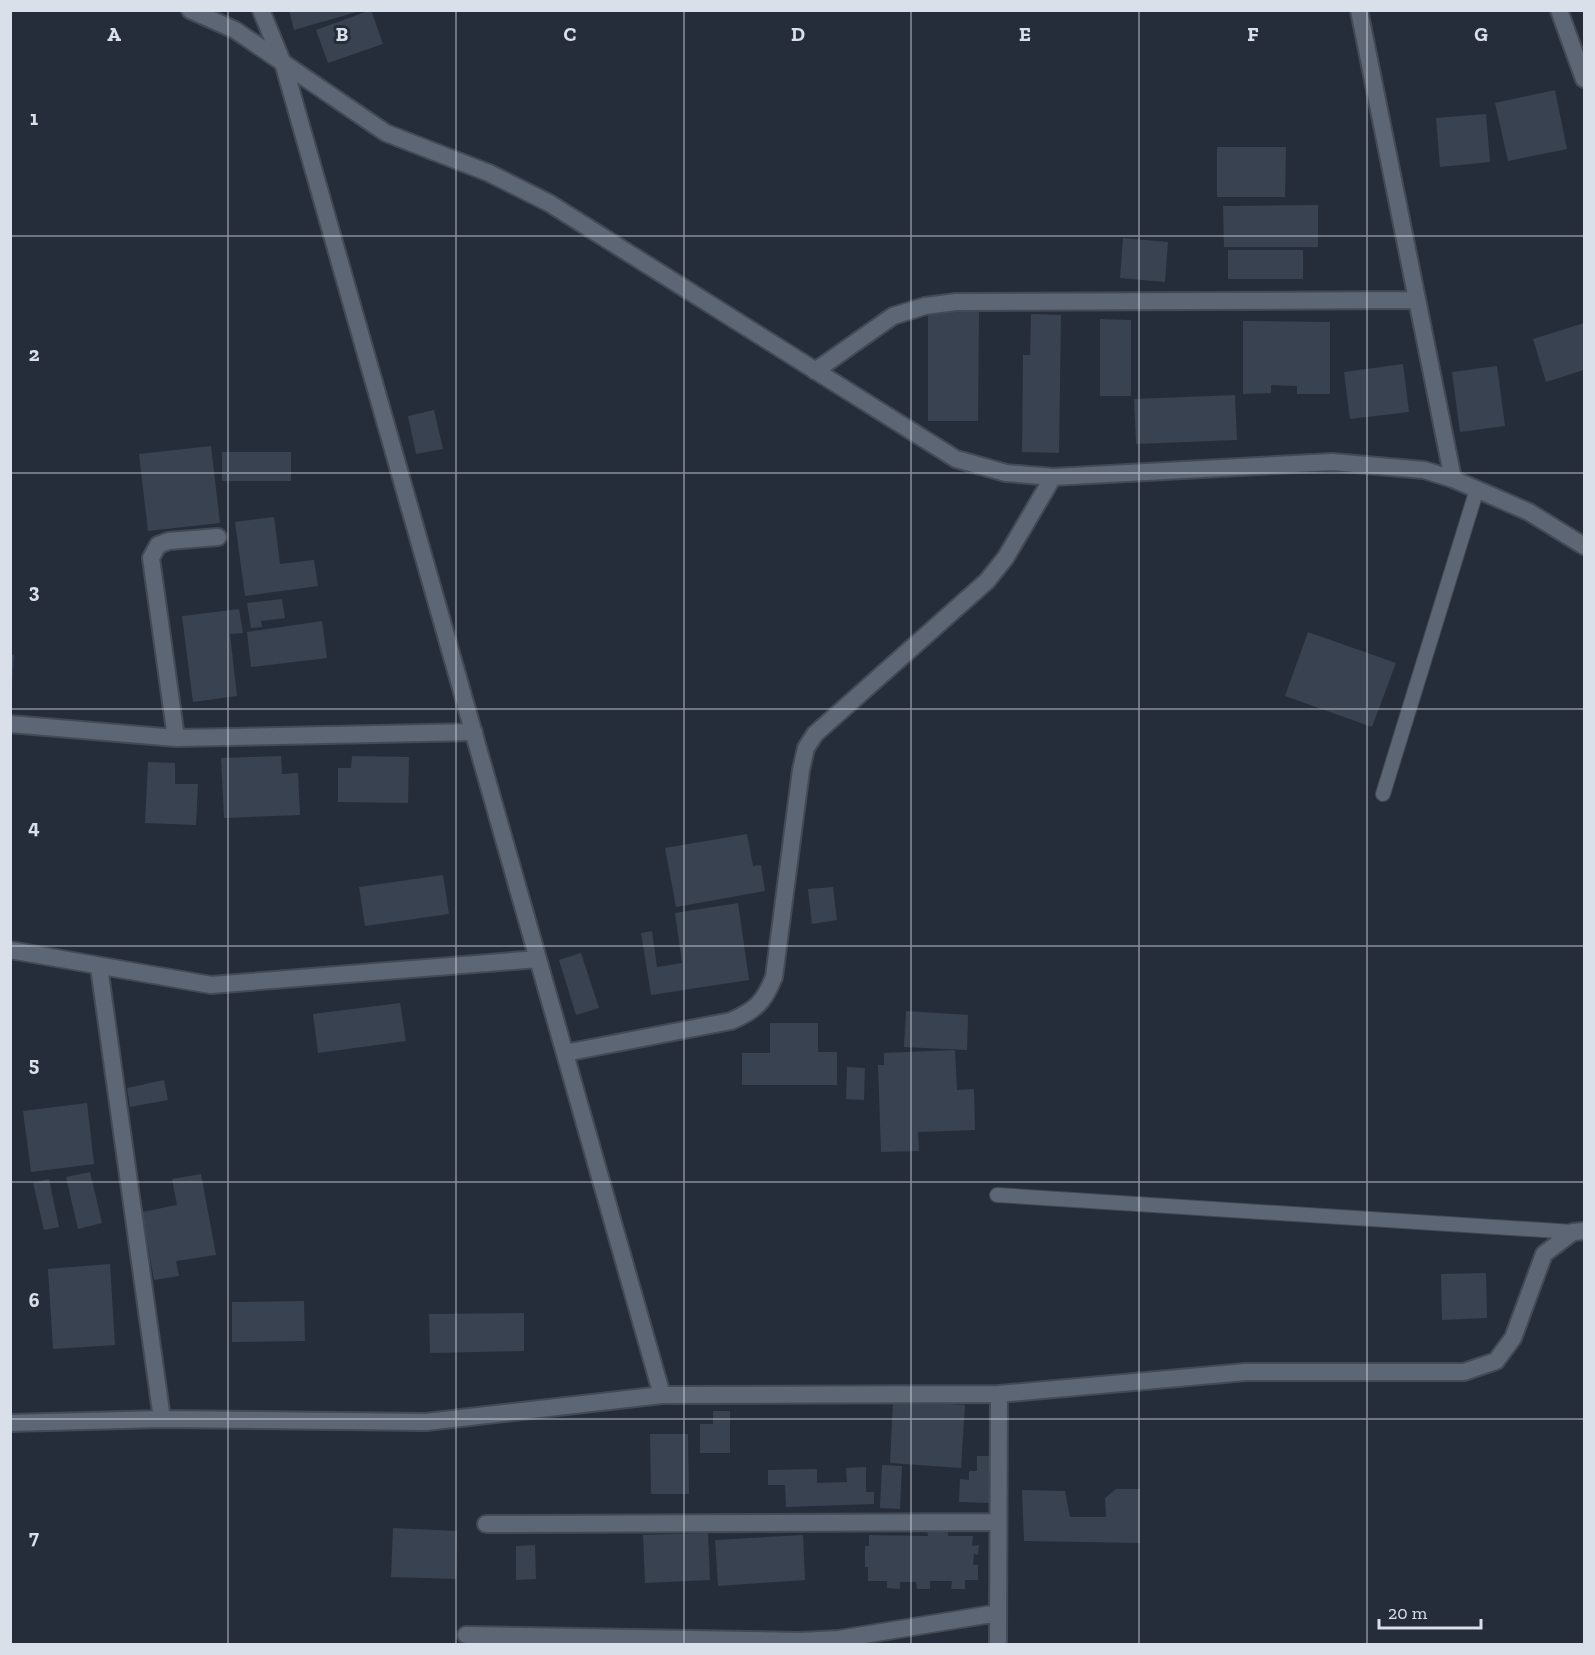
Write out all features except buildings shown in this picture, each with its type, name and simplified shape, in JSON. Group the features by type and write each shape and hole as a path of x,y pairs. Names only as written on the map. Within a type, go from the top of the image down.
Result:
{"street":[{"path":"190,10 235,30 284,66 386,133 489,173 549,203 956,459 1006,473 1053,477 1332,462 1424,470 1453,479 1529,512 1584,546"},
{"path":"261,10 284,66 662,1395"},
{"path":"1359,10 1453,479"},
{"path":"1559,10 1578,41 1584,79"},
{"path":"815,371 893,316 925,306 968,302 1417,300"},
{"path":"565,1053 731,1021 751,1012 766,997 774,977 801,770 806,748 815,734 987,581 1006,557 1053,477"},
{"path":"176,738 151,558 158,545 169,541 218,537"},
{"path":"10,724 176,738 474,732"},
{"path":"10,950 211,985 538,959"},
{"path":"99,967 162,1419"},
{"path":"10,1423 162,1419 426,1422 662,1395 999,1394 1246,1372 1464,1372 1496,1361 1513,1338 1544,1254 1579,1232"},
{"path":"998,1644 999,1394"},
{"path":"486,1524 998,1522"},
{"path":"466,1635 838,1640 998,1613"}],"lane":[{"path":"1383,794 1477,489"},
{"path":"997,1195 1579,1232"}]}
